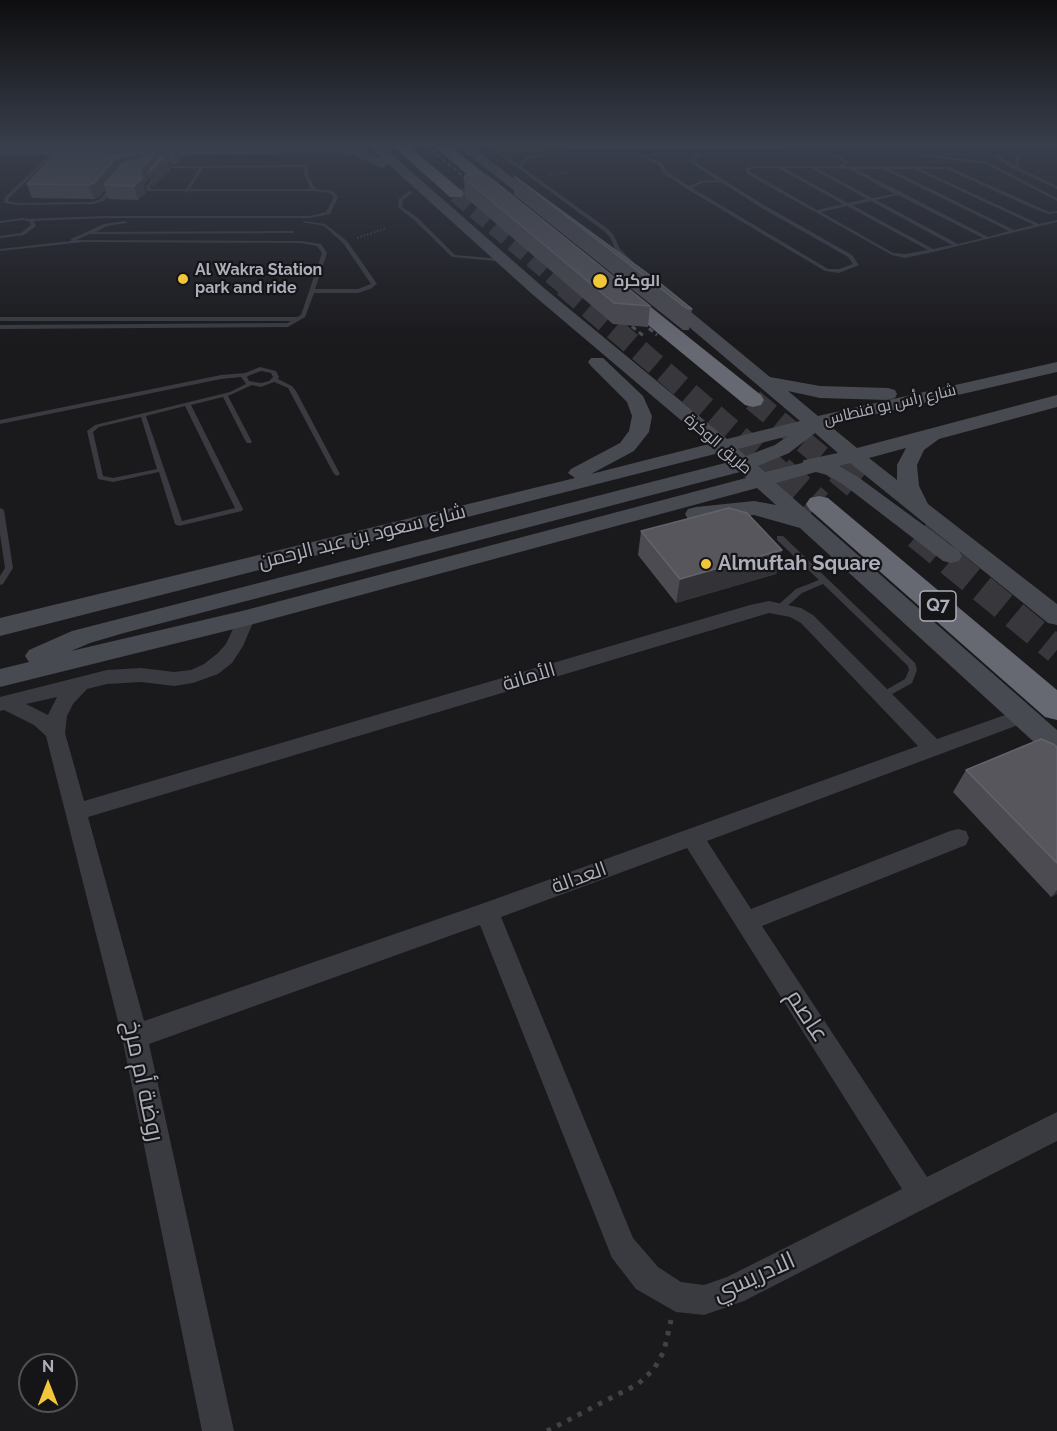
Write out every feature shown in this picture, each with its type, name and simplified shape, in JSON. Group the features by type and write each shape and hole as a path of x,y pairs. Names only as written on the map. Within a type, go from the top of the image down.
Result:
{"highway":[{"path":"523,213 533,221"},
{"path":"597,273 753,400"},
{"name":"طريق الوكرة","path":"813,514 1057,708"}],"main road":[{"name":"طريق الوكرة","path":"450,213 531,285 724,447 760,481 813,514 1022,716 1057,746"},
{"path":"551,213 557,217"},
{"path":"603,252 644,280 853,455 1057,618"},
{"path":"531,496 627,447 639,432 642,416 636,400 528,292 531,285 606,329 698,402"},
{"path":"766,382 837,393 888,394 1057,360"},
{"name":"شارع رأس بو فنطاس","path":"724,447 750,440 822,429 1057,367"},
{"path":"1,678 246,618 760,481 783,453 801,437 822,429 1057,378"},
{"name":"شارع رأس بو فنطاس","path":"760,481 1057,401"},
{"path":"725,424 750,440 851,481 985,581 1009,596 1057,618"},
{"path":"920,509 908,486 907,465 916,447 934,433"},
{"path":"724,447 783,453 853,455"},
{"name":"شارع سعود بن عبد الرحمن","path":"0,627 724,447"},
{"path":"1,678 40,655 81,637 783,453"},
{"path":"541,538 736,509 813,514"}],"street":[{"name":"الأمانة","path":"77,812 756,609 780,608 795,612 807,619 933,748"},
{"path":"3,703 124,675 174,679 193,676 211,669 225,658 234,646 246,618"},
{"path":"55,734 57,716 65,700 80,684"},
{"path":"3,703 41,720 55,734"},
{"name":"العدالة","path":"135,1037 487,912 1022,716"},
{"name":"روضة أم مرخ","path":"55,734 135,1037 218,1431"},
{"name":"عاصم","path":"692,837 922,1195"},
{"path":"747,921 958,838"},
{"name":"الادريسي","path":"487,912 622,1248 647,1278 676,1297 704,1300 734,1290 1057,1126"}],"lane":[{"path":"1,221 104,217 310,217 328,213"},
{"path":"408,213 454,256 504,261"},
{"path":"582,213 612,236 618,250 644,280"},
{"path":"731,213 827,270 839,271 856,265 850,256 776,213"},
{"path":"820,213 892,254 905,256 1056,223"},
{"path":"860,213 933,251"},
{"path":"896,213 957,246"},
{"path":"937,213 987,238"},
{"path":"975,213 1014,232"},
{"path":"1011,213 1039,226"},
{"path":"1049,213 1056,223"},
{"path":"28,220 34,223 33,227"},
{"path":"0,237 28,232 33,227 62,220"},
{"path":"67,242 106,225 126,222 310,222 325,225 345,242 373,281 372,286 358,291 312,291"},
{"path":"1026,229 1056,223"},
{"path":"90,232 232,229 293,232"},
{"path":"28,232 29,239 35,245"},
{"path":"0,237 5,241 8,249"},
{"path":"0,250 67,242 314,243 323,248 325,253 301,319 293,324 276,327 0,327"},
{"path":"0,319 301,319"},
{"path":"0,422 221,377 246,375 255,370 266,369 276,374 274,380"},
{"path":"246,375 245,380 250,384"},
{"path":"160,470 112,480 100,478 90,431 92,428 225,395 250,384 261,385 274,380 290,387 294,392 337,474"},
{"path":"225,395 249,442"},
{"path":"143,415 179,524 238,509 187,404"},
{"path":"0,510 9,568 0,582"},
{"path":"780,538 912,665 913,670 909,681 882,696"},
{"path":"780,608 799,591 824,581"}],"path":[{"path":"345,242 387,228"},
{"path":"547,1431 638,1384 654,1369 664,1351 676,1297"}],"building":[{"path":"506,213 534,213 650,306 614,303"},
{"path":"562,213 655,279 692,309 686,308"},
{"path":"729,508 747,513 782,550 680,579 641,531"},
{"path":"1041,739 1057,747 1057,863 966,770"}],"tunnel":[{"path":"478,213 566,288"},
{"path":"564,286 781,472"},
{"path":"753,400 840,472"},
{"path":"780,470 819,504"},
{"path":"838,470 856,485"},
{"path":"917,535 1057,650"}],"railway":[{"path":"618,315 645,337"},
{"path":"635,317 657,335"}],"place":[{"name":"Al Wakra Station park and ride","path":"183,279"},
{"name":"الوكرة","path":"600,281"},
{"name":"Almuftah Square","path":"706,564"}]}
